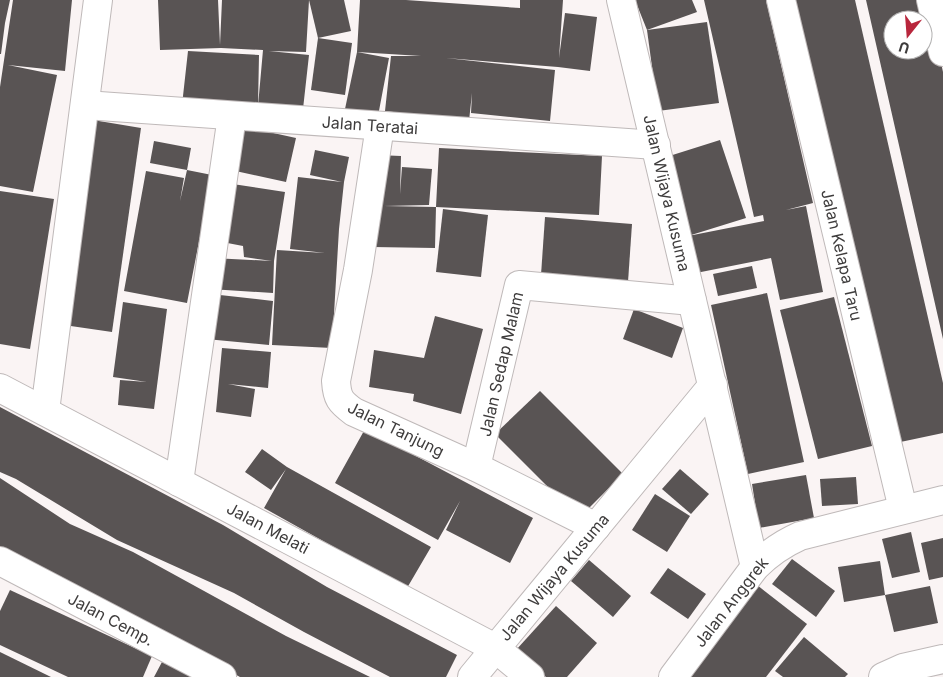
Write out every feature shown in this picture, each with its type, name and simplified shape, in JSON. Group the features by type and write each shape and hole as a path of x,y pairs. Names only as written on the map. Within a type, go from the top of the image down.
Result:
{"street":[{"path":"45,411 98,0"},
{"name":"Jalan Wijaya Kusuma","path":"621,0 755,568"},
{"name":"Jalan Kelapa Taru","path":"782,0 903,509"},
{"path":"930,0 943,52"},
{"name":"Jalan Teratai","path":"85,105 656,145"},
{"path":"178,482 232,116"},
{"name":"Jalan Tanjung","path":"380,126 358,270 336,381 336,392 341,403 354,412 476,467 596,526"},
{"name":"Jalan Sedap Malam","path":"476,467 519,285 692,301"},
{"name":"Jalan Wijaya Kusuma","path":"472,677 712,385"},
{"name":"Jalan Melati","path":"0,388 495,648 530,677"},
{"name":"Jalan Anggrek","path":"673,677 755,568 768,554 800,536 943,500"},
{"name":"Jalan Cemp.","path":"0,560 222,677"},
{"path":"883,677 903,668 943,659"}],"building":[{"path":"0,0 10,0 1,54 0,54"},
{"path":"13,0 72,0 65,71 8,65 57,75 33,192 0,186 0,87"},
{"path":"158,0 218,0 220,45 222,0 309,0 306,52 269,51 309,55 302,118 182,105 188,51 259,55 258,106 263,50 221,48 160,50"},
{"path":"309,0 344,0 351,31 318,38"},
{"path":"360,0 406,0 520,8 520,0 563,0 559,58 565,13 597,17 590,71 446,58 555,70 550,121 471,113 472,93 469,121 385,111 391,56 421,56 357,52"},
{"path":"635,0 692,0 697,12 647,30"},
{"path":"704,0 766,0 813,203 786,210 806,206 823,292 780,300 771,258 696,273 663,158 720,140 746,218 688,236 764,221 763,215 754,217"},
{"path":"788,0 855,0 943,383 943,433 891,444"},
{"path":"866,0 927,0 929,10 883,10 883,60 933,60 933,27 943,72 943,339"},
{"path":"707,22 719,103 658,111 647,30"},
{"path":"318,38 352,43 345,95 311,90"},
{"path":"357,52 389,58 378,116 345,109"},
{"path":"87,119 141,128 112,332 57,324"},
{"path":"241,126 296,138 286,182 231,170"},
{"path":"154,141 191,148 187,170 150,163"},
{"path":"439,148 602,156 599,215 436,207"},
{"path":"315,150 349,157 344,182 339,229 332,348 272,345 277,250 325,253 290,249 298,177 342,182 310,175"},
{"path":"377,155 401,156 400,194 402,167 432,169 429,205 384,206 436,207 435,248 373,247"},
{"path":"187,170 212,175 187,303 124,291 146,171 184,178 180,201"},
{"path":"226,183 285,192 274,261 273,293 210,289 212,258 272,261 244,257 243,246 217,241"},
{"path":"0,191 54,199 30,349 0,344"},
{"path":"443,209 488,215 481,277 436,272"},
{"path":"545,217 632,224 628,282 541,275"},
{"path":"752,266 757,288 718,296 713,274"},
{"path":"767,293 804,462 748,474 711,305"},
{"path":"211,294 273,301 269,345 206,339"},
{"path":"834,297 872,446 818,459 780,310"},
{"path":"123,302 167,309 154,409 118,405 120,380 147,382 113,377"},
{"path":"634,309 683,328 672,358 623,339"},
{"path":"435,316 483,329 461,414 413,401 414,394 369,387 374,350 424,358"},
{"path":"222,348 271,352 268,388 228,384 255,389 251,417 216,412"},
{"path":"540,391 623,474 579,518 495,434"},
{"path":"0,407 223,525 327,587 457,655 446,677 390,677 234,593 117,540 16,479 0,472"},
{"path":"365,429 533,518 510,563 446,530 460,501 438,540 335,483"},
{"path":"262,449 287,467 431,547 407,588 264,508 286,469 271,490 245,472"},
{"path":"680,469 709,494 691,514 662,489"},
{"path":"806,475 814,518 759,528 752,484"},
{"path":"856,477 858,504 822,506 820,479"},
{"path":"0,478 70,524 133,552 286,636 370,677 240,677 105,602 0,550"},
{"path":"655,494 690,516 667,552 632,530"},
{"path":"911,532 920,572 892,578 882,539"},
{"path":"943,538 943,577 929,580 921,543"},
{"path":"792,559 835,591 816,617 772,584"},
{"path":"589,560 631,596 613,617 571,581"},
{"path":"880,561 885,595 844,602 838,567"},
{"path":"668,568 706,594 688,619 650,593"},
{"path":"757,585 807,624 766,677 685,677"},
{"path":"930,586 938,623 894,632 885,595"},
{"path":"10,590 152,656 143,677 68,677 0,645 0,611"},
{"path":"556,606 597,643 567,677 546,677 516,650"},
{"path":"804,637 848,674 845,677 783,677 775,671"},
{"path":"0,652 51,677 0,677"},
{"path":"162,662 193,677 154,677"}]}
